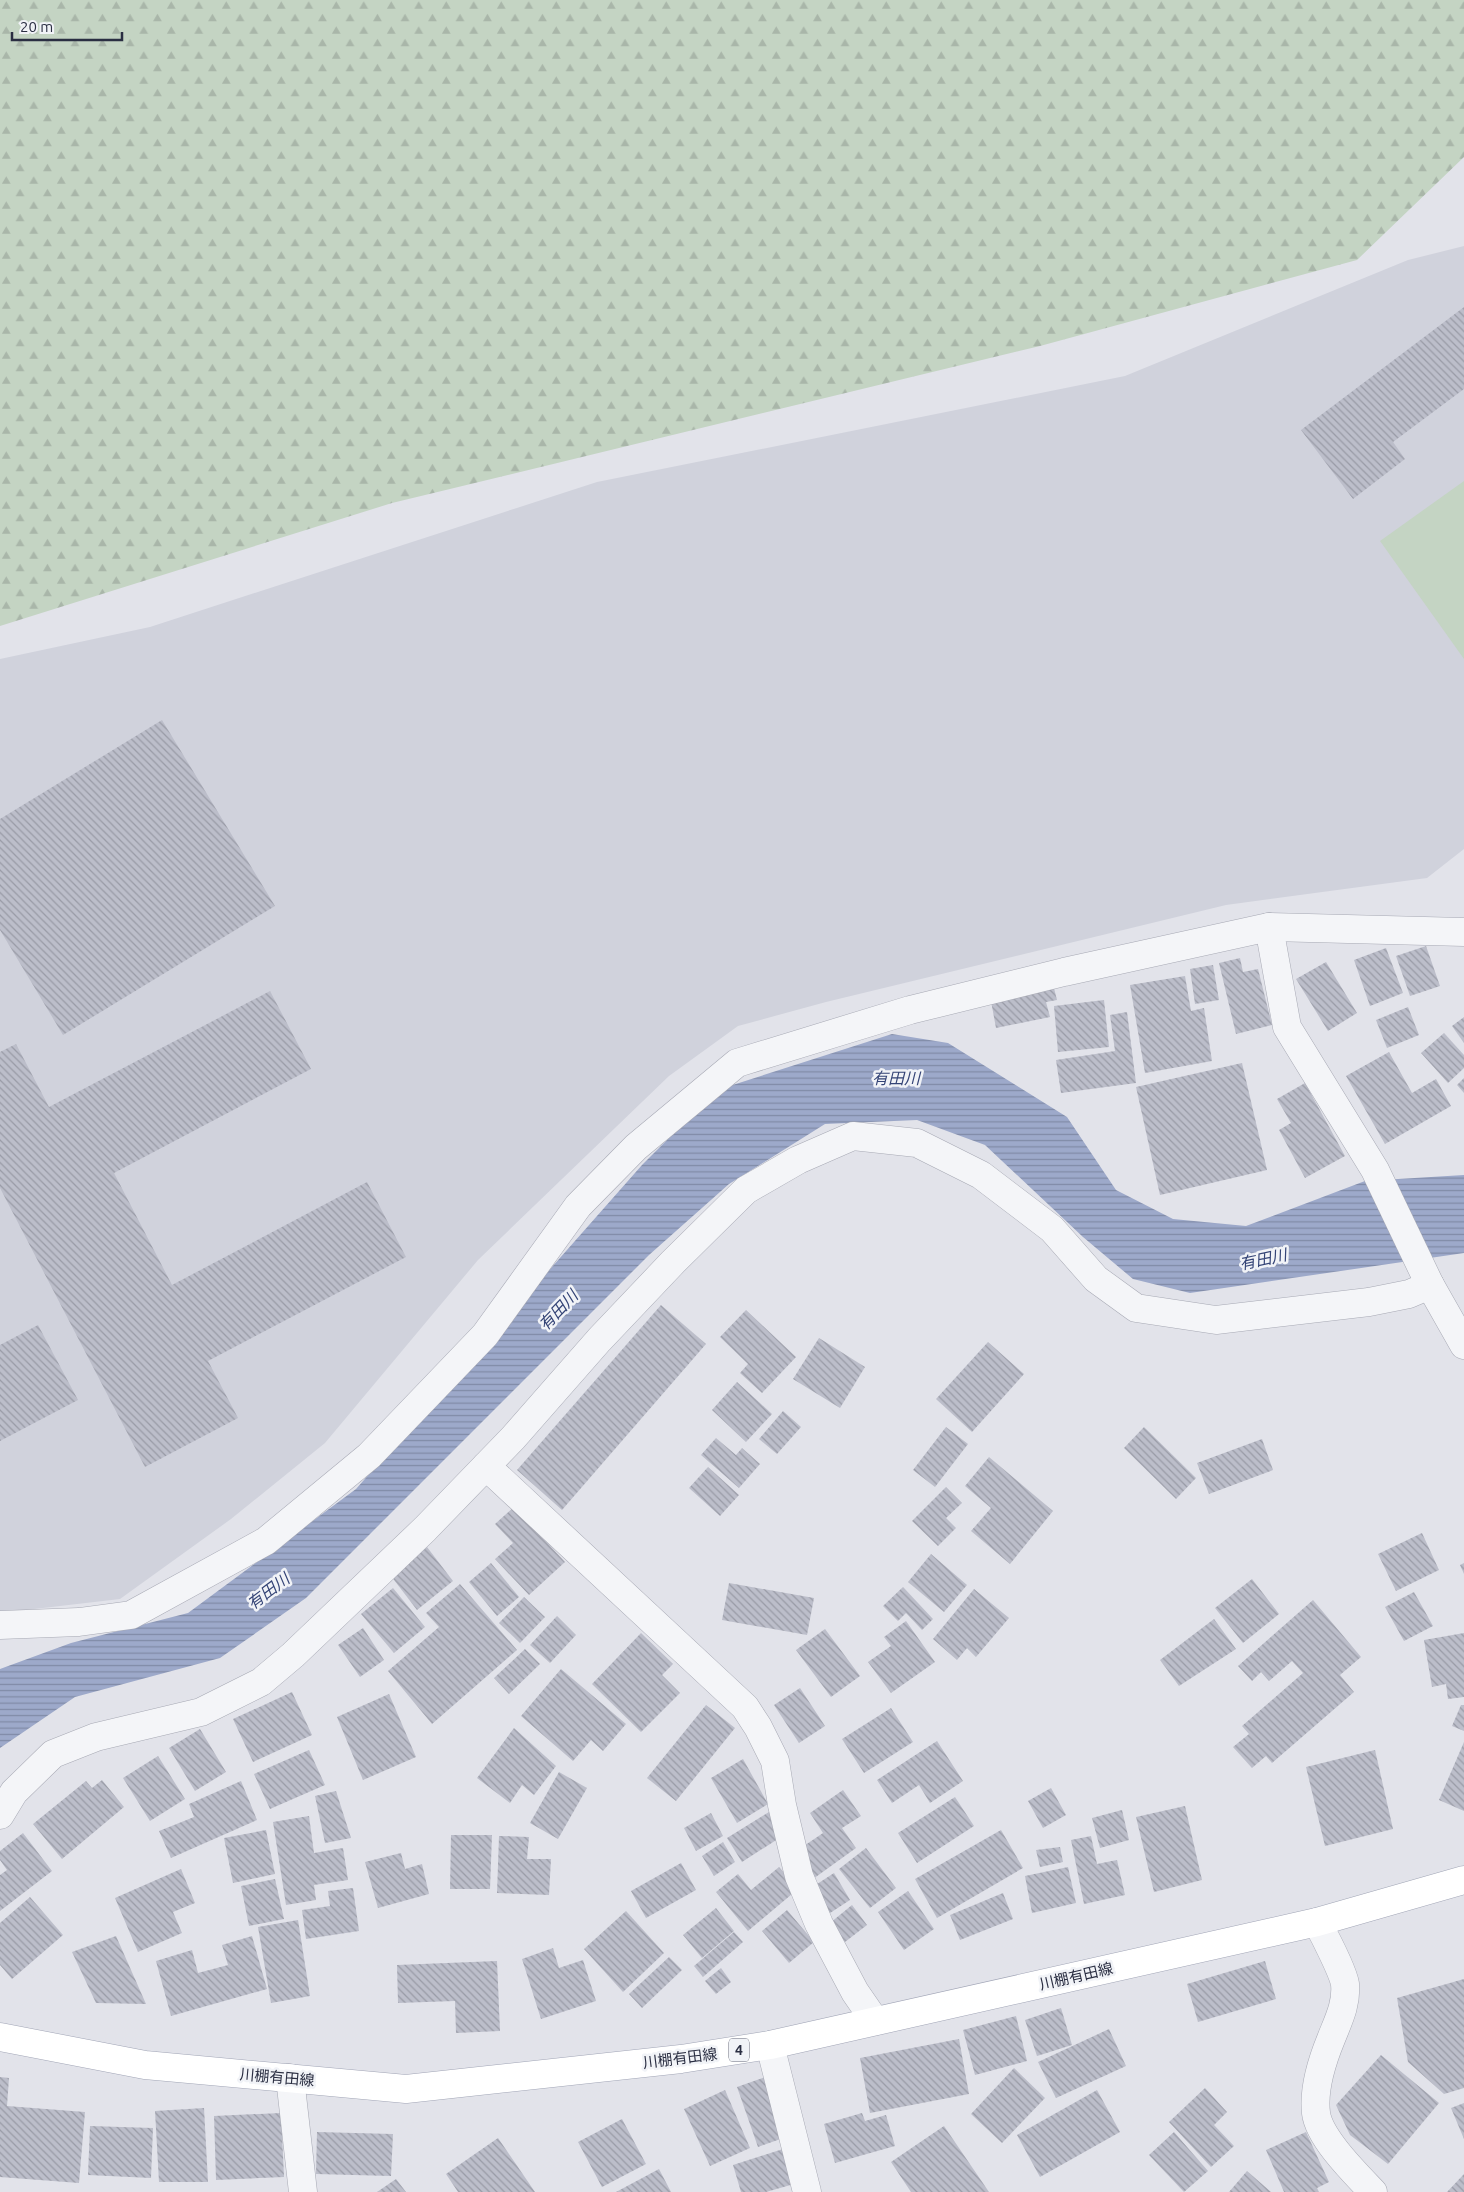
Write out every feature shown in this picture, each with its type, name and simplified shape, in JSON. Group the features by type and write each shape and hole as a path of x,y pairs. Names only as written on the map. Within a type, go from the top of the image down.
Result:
{"main road":[{"name":"川棚有田線","path":"0,2037 146,2066 406,2089 681,2059 770,2045 1317,1922 1464,1880"}],"street":[{"path":"1269,927 1287,1027 1375,1170 1430,1285 1464,1345"},
{"path":"0,1625 79,1622 131,1614 266,1542 368,1456 484,1335 578,1206 636,1147 737,1063 910,1010 1064,972 1269,927 1464,932"},
{"path":"0,1815 14,1792 53,1754 96,1737 201,1712 261,1682 293,1655 418,1536 513,1438 599,1340 672,1262 746,1190 798,1160 853,1136 917,1143 981,1175 1052,1229 1096,1280 1136,1308 1216,1320 1369,1302 1409,1294 1430,1285"},
{"path":"486,1466 745,1707 758,1727 775,1762 782,1805 799,1876 815,1916 855,1992 875,2021"},
{"path":"1317,1922 1345,1982 1345,2003 1324,2056 1316,2089 1316,2114 1329,2142 1347,2166 1373,2192"},
{"path":"770,2045 807,2192"},
{"path":"290,2078 303,2192"}],"shaded area":[{"path":"1464,246 1464,849 1427,878 1226,905 826,1002 738,1026 669,1076 478,1260 325,1443 231,1519 120,1599 0,1613 0,659 150,627 597,482 1125,376 1408,260"}],"green space":[{"path":"0,0 1464,0 1464,157 1357,260 1040,346 392,503 0,626"},
{"path":"1464,481 1464,659 1380,541"}],"water":[{"name":"有田川","path":"892,1034 948,1043 1067,1117 1116,1190 1173,1219 1246,1226 1365,1181 1464,1175 1464,1253 1190,1293 1133,1279 1083,1237 985,1145 917,1120 825,1124 729,1184 649,1255 306,1598 220,1658 75,1697 0,1748 0,1669 71,1643 188,1613 356,1489 642,1165 717,1090"}],"building":[{"path":"1464,307 1464,389 1393,442 1405,459 1353,499 1301,430"},
{"path":"162,720 275,906 63,1035 0,930 0,819"},
{"path":"1426,946 1440,986 1410,996 1396,956"},
{"path":"1386,948 1403,993 1370,1006 1354,960"},
{"path":"1240,958 1243,972 1258,969 1272,1025 1236,1034 1219,963"},
{"path":"1326,962 1357,1013 1328,1031 1296,979"},
{"path":"1213,965 1219,1000 1195,1004 1190,969"},
{"path":"1185,976 1191,1011 1204,1008 1212,1061 1145,1073 1130,985"},
{"path":"1054,988 1057,1000 1046,1002 1050,1017 996,1028 991,1001"},
{"path":"270,991 311,1069 114,1173 172,1285 367,1182 406,1257 208,1361 238,1418 145,1467 0,1188 0,1052 16,1044 49,1107"},
{"path":"1104,1000 1109,1047 1058,1052 1054,1006"},
{"path":"1408,1007 1419,1035 1387,1048 1376,1020"},
{"path":"1127,1012 1136,1083 1061,1093 1056,1060 1115,1051 1110,1015"},
{"path":"1464,1017 1464,1043 1452,1026"},
{"path":"1444,1033 1464,1055 1464,1068 1448,1083 1421,1053"},
{"path":"1389,1052 1412,1093 1436,1079 1451,1106 1385,1144 1346,1076"},
{"path":"1242,1063 1267,1170 1160,1195 1136,1087"},
{"path":"1464,1078 1464,1093 1457,1085"},
{"path":"1305,1083 1345,1156 1305,1178 1279,1130 1291,1123 1277,1099"},
{"path":"661,1305 706,1344 562,1510 517,1470"},
{"path":"746,1310 796,1357 762,1393 740,1373 748,1364 720,1337"},
{"path":"38,1325 78,1400 0,1441 0,1345"},
{"path":"819,1338 865,1367 840,1408 793,1379"},
{"path":"988,1342 1024,1374 972,1432 936,1399"},
{"path":"737,1382 772,1414 746,1442 712,1410"},
{"path":"783,1411 801,1427 777,1454 759,1439"},
{"path":"946,1427 968,1444 935,1487 913,1470"},
{"path":"1144,1427 1196,1478 1176,1499 1124,1448"},
{"path":"716,1438 736,1455 742,1448 760,1464 739,1488 701,1455"},
{"path":"1262,1439 1273,1470 1209,1494 1197,1463"},
{"path":"989,1457 1053,1511 1010,1564 971,1531 991,1508 965,1486"},
{"path":"708,1467 739,1495 720,1516 689,1488"},
{"path":"946,1487 962,1503 946,1518 956,1528 938,1546 912,1521"},
{"path":"514,1507 565,1562 529,1595 495,1559 513,1543 495,1524"},
{"path":"1422,1533 1439,1570 1396,1591 1378,1554"},
{"path":"427,1547 453,1581 417,1610 391,1576"},
{"path":"931,1554 967,1585 944,1612 908,1582"},
{"path":"491,1563 519,1597 497,1616 469,1582"},
{"path":"1464,1563 1464,1574 1460,1565"},
{"path":"1252,1579 1279,1614 1243,1643 1215,1608"},
{"path":"729,1583 814,1598 807,1635 722,1620"},
{"path":"460,1584 517,1650 432,1724 388,1671 439,1627 426,1613"},
{"path":"903,1587 933,1619 922,1630 906,1613 898,1621 883,1606"},
{"path":"393,1588 425,1627 394,1653 361,1614"},
{"path":"974,1589 1009,1618 976,1657 967,1648 957,1660 933,1639"},
{"path":"1414,1592 1433,1626 1404,1641 1385,1607"},
{"path":"524,1597 545,1617 520,1643 499,1623"},
{"path":"1313,1600 1361,1657 1340,1675 1354,1692 1272,1763 1266,1756 1252,1768 1233,1747 1249,1734 1242,1726 1303,1673 1292,1661 1269,1681 1261,1672 1252,1681 1238,1666"},
{"path":"557,1616 576,1635 550,1663 530,1645"},
{"path":"1214,1619 1236,1649 1179,1686 1160,1660"},
{"path":"906,1621 935,1662 891,1693 868,1662 891,1646 884,1637"},
{"path":"363,1628 384,1660 360,1677 338,1645"},
{"path":"825,1629 860,1676 831,1697 796,1650"},
{"path":"641,1633 673,1664 662,1675 680,1693 641,1732 592,1684"},
{"path":"1464,1633 1464,1697 1448,1699 1446,1684 1432,1687 1424,1640"},
{"path":"525,1649 540,1664 509,1694 494,1678"},
{"path":"561,1669 626,1724 603,1751 591,1740 573,1761 521,1716"},
{"path":"800,1688 825,1726 799,1743 774,1705"},
{"path":"292,1692 312,1735 253,1762 233,1719"},
{"path":"389,1694 416,1757 363,1780 337,1717"},
{"path":"706,1705 735,1728 676,1801 647,1778"},
{"path":"1461,1705 1464,1705 1464,1731 1452,1726"},
{"path":"891,1708 913,1742 864,1773 842,1739"},
{"path":"514,1728 556,1766 534,1795 522,1785 510,1803 477,1778"},
{"path":"200,1729 226,1772 195,1791 169,1748"},
{"path":"937,1741 963,1781 930,1803 919,1785 892,1803 877,1780"},
{"path":"1464,1742 1464,1811 1439,1800"},
{"path":"309,1750 325,1785 270,1809 254,1774"},
{"path":"1375,1750 1393,1829 1325,1846 1306,1767"},
{"path":"158,1756 185,1799 150,1821 123,1778"},
{"path":"743,1759 768,1804 737,1823 711,1778"},
{"path":"559,1772 587,1788 558,1839 530,1823"},
{"path":"102,1780 124,1807 62,1859 33,1824 86,1781 92,1788"},
{"path":"241,1781 257,1820 171,1858 159,1831 194,1817 189,1804"},
{"path":"1051,1788 1066,1815 1043,1828 1028,1801"},
{"path":"843,1790 861,1816 842,1828 856,1848 813,1879 795,1852 823,1833 810,1813"},
{"path":"336,1791 351,1838 325,1843 315,1796"},
{"path":"955,1797 974,1826 917,1863 898,1833"},
{"path":"1185,1806 1202,1880 1154,1892 1136,1817"},
{"path":"1122,1810 1129,1840 1100,1848 1092,1818"},
{"path":"769,1812 784,1835 742,1862 727,1838"},
{"path":"711,1813 723,1836 696,1851 684,1828"},
{"path":"309,1816 314,1853 343,1848 348,1880 314,1885 316,1900 286,1905 273,1822"},
{"path":"266,1830 275,1874 233,1883 224,1838"},
{"path":"1001,1830 1023,1868 937,1918 915,1879"},
{"path":"23,1833 52,1871 0,1911 0,1875 7,1870 0,1860 0,1851"},
{"path":"451,1835 492,1835 490,1889 450,1889"},
{"path":"499,1836 529,1837 527,1859 551,1859 549,1895 497,1893"},
{"path":"1091,1836 1097,1864 1117,1860 1125,1895 1084,1904 1071,1840"},
{"path":"723,1842 735,1862 714,1876 702,1856"},
{"path":"1060,1847 1063,1862 1040,1867 1036,1850"},
{"path":"866,1848 896,1888 870,1908 839,1869"},
{"path":"401,1853 405,1869 422,1864 429,1894 378,1908 365,1862"},
{"path":"681,1863 696,1890 646,1918 631,1891"},
{"path":"779,1867 798,1889 748,1931 716,1892 738,1874 751,1890"},
{"path":"1068,1867 1076,1903 1032,1913 1025,1876"},
{"path":"181,1869 195,1903 173,1912 182,1933 138,1952 115,1898"},
{"path":"834,1873 850,1900 827,1915 811,1888"},
{"path":"275,1879 284,1919 249,1926 241,1886"},
{"path":"353,1888 359,1931 306,1939 302,1910 330,1906 328,1891"},
{"path":"908,1891 934,1929 904,1950 878,1912"},
{"path":"1003,1893 1013,1919 960,1940 950,1915"},
{"path":"30,1897 63,1935 12,1979 0,1965 0,1923"},
{"path":"852,1905 867,1925 845,1942 830,1923"},
{"path":"716,1908 734,1931 702,1958 683,1935"},
{"path":"787,1910 814,1942 789,1963 762,1931"},
{"path":"626,1911 664,1953 623,1992 584,1949"},
{"path":"298,1920 310,1996 271,2003 258,1927"},
{"path":"734,1932 743,1942 703,1977 694,1966"},
{"path":"116,1936 146,2004 96,2003 72,1952"},
{"path":"252,1936 267,1989 171,2016 156,1961 192,1950 198,1973 228,1965 222,1945"},
{"path":"553,1948 559,1968 583,1960 596,2001 541,2019 522,1959"},
{"path":"669,1957 682,1970 642,2008 629,1994"},
{"path":"497,1961 500,2031 456,2033 455,2001 398,2003 397,1965"},
{"path":"1265,1961 1276,1999 1198,2022 1187,1984"},
{"path":"721,1968 731,1982 716,1994 705,1981"},
{"path":"1464,1979 1464,2088 1444,2094 1408,2062 1397,1998"},
{"path":"1061,2008 1072,2045 1037,2056 1025,2020"},
{"path":"1016,2016 1027,2061 975,2075 963,2030"},
{"path":"1109,2029 1126,2066 1056,2098 1038,2062"},
{"path":"959,2039 969,2094 870,2113 860,2058"},
{"path":"1381,2055 1439,2103 1388,2164 1350,2135 1336,2105"},
{"path":"1014,2068 1045,2098 1002,2143 971,2114"},
{"path":"768,2076 789,2136 758,2147 737,2087"},
{"path":"0,2077 9,2078 7,2106 85,2112 79,2183 0,2177"},
{"path":"1205,2088 1227,2112 1214,2125 1234,2146 1211,2167 1169,2122"},
{"path":"725,2090 750,2148 710,2166 684,2109"},
{"path":"1097,2090 1120,2132 1040,2177 1017,2135"},
{"path":"1464,2103 1464,2139 1451,2108"},
{"path":"204,2108 208,2182 159,2182 155,2111"},
{"path":"281,2113 284,2177 216,2180 214,2116"},
{"path":"862,2113 865,2121 886,2115 895,2146 835,2163 824,2124"},
{"path":"622,2119 646,2164 602,2187 578,2142"},
{"path":"90,2126 153,2128 151,2178 88,2175"},
{"path":"944,2126 989,2192 911,2192 891,2162"},
{"path":"317,2132 393,2134 391,2176 316,2174"},
{"path":"1174,2132 1208,2171 1184,2192 1149,2155"},
{"path":"1306,2132 1329,2182 1317,2188 1319,2192 1284,2192 1266,2150"},
{"path":"498,2138 535,2192 458,2192 446,2174"},
{"path":"783,2149 794,2184 766,2192 741,2192 733,2165"},
{"path":"659,2169 671,2192 616,2192"},
{"path":"1247,2171 1271,2192 1229,2192"},
{"path":"1464,2174 1464,2192 1447,2192"},
{"path":"396,2179 406,2192 377,2192"}]}
